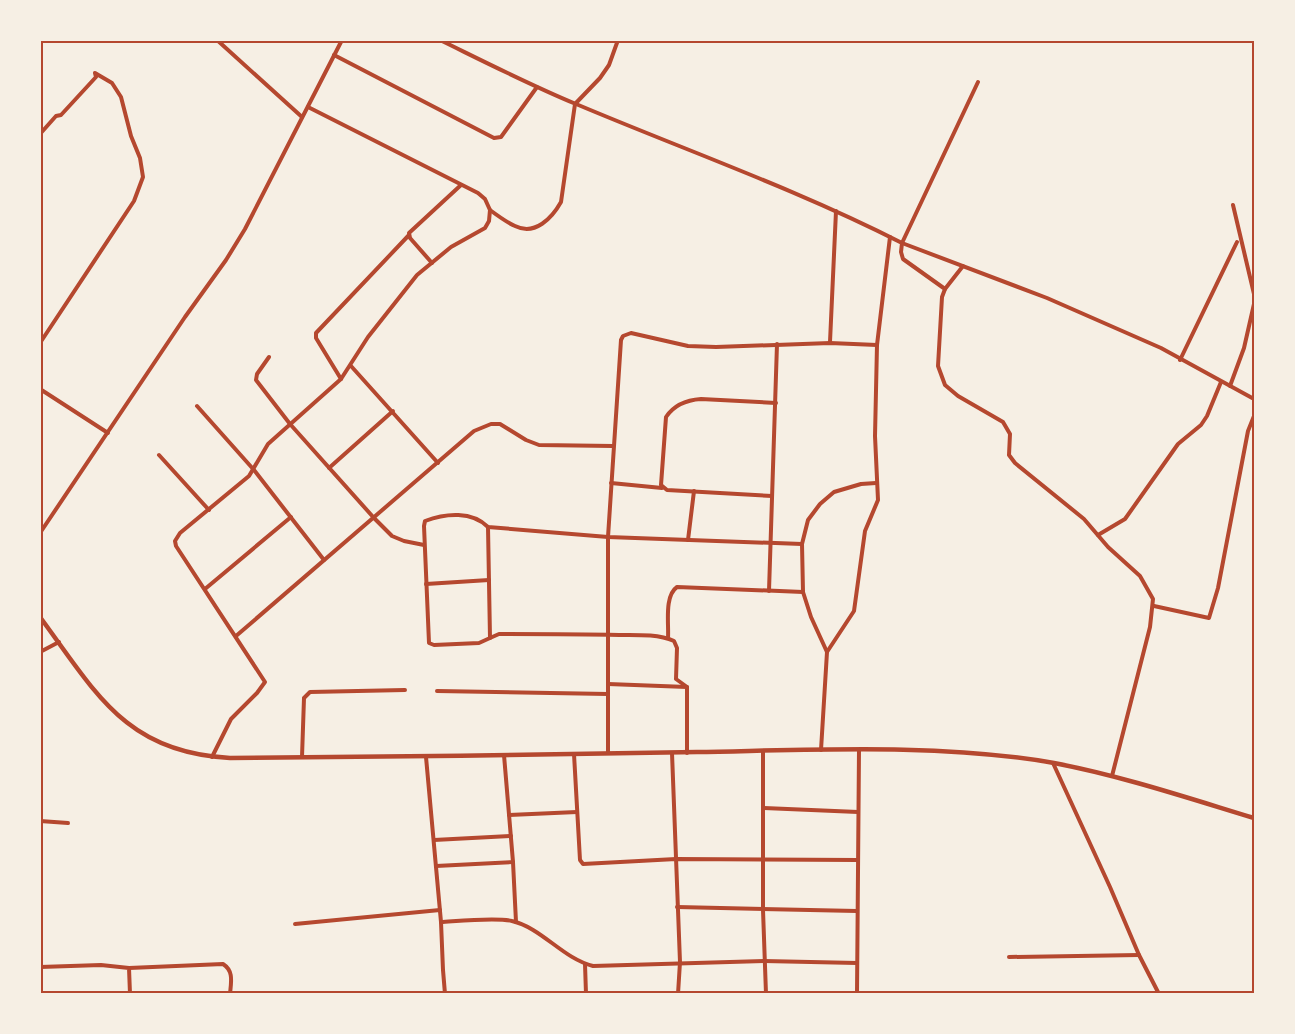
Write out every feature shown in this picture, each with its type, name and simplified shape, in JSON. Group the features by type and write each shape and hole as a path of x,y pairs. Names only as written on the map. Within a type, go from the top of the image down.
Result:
{"street":[{"path":"217,40 302,117"},
{"path":"40,533 236,244 342,40"},
{"path":"440,40 575,104 753,175 837,211 902,243 1047,298 1161,348 1254,399"},
{"path":"308,107 483,197 490,210 520,228 533,228 544,224 561,202 575,104 609,65 618,40"},
{"path":"334,55 494,138 501,137 537,87"},
{"path":"40,134 96,77 95,73 112,83 120,97 143,167 143,177 134,201 40,343"},
{"path":"945,289 903,259 902,243 978,82"},
{"path":"341,379 316,338 316,333 409,235 461,185"},
{"path":"1233,205 1254,294"},
{"path":"212,757 231,719 265,682 176,546 175,541 180,533 254,470 268,444 341,379 368,338 417,275 451,248 485,228 489,221 490,210"},
{"path":"830,342 837,211"},
{"path":"409,235 432,263"},
{"path":"827,652 854,611 865,531 878,500 876,483 877,345 890,237"},
{"path":"1180,360 1237,242"},
{"path":"963,266 945,289 942,297 938,366 945,385 958,396 1004,422 1010,434 1009,455 1015,463 1060,499 1098,535 1140,576 1152,595 1154,606 1112,776"},
{"path":"1230,386 1244,348 1254,304"},
{"path":"608,753 608,537 621,340 626,334 665,339 688,346 830,342 877,345"},
{"path":"770,591 777,344"},
{"path":"269,357 257,374 256,380 290,424 392,536 424,545"},
{"path":"351,366 438,463"},
{"path":"1098,535 1125,519 1178,444 1201,425 1221,382"},
{"path":"40,389 108,433"},
{"path":"663,488 661,485 666,417 676,406 693,399 776,403"},
{"path":"197,406 254,470 324,560"},
{"path":"329,468 393,411"},
{"path":"1154,606 1209,618 1224,557 1248,431 1254,416"},
{"path":"236,636 474,431 491,424 500,424 538,445 614,446"},
{"path":"159,455 208,510"},
{"path":"611,483 667,490 772,496"},
{"path":"820,751 827,652 811,617 803,592 802,544 808,520 820,504 834,492 861,484 876,483"},
{"path":"688,540 694,491"},
{"path":"687,687 676,679 677,648 674,641 668,638 608,634 499,634 479,643 430,644 423,526 425,521 448,516 471,516 488,527 608,537 802,544"},
{"path":"205,589 291,517"},
{"path":"488,527 490,638"},
{"path":"426,584 489,580"},
{"path":"668,638 669,596 677,588 803,592"},
{"path":"40,617 110,710 148,737 176,748 212,757 426,757 859,750 951,752 1053,763 1112,776 1254,818"},
{"path":"40,652 58,642"},
{"path":"608,684 687,687"},
{"path":"687,687 687,753"},
{"path":"302,757 304,698 310,692 405,690"},
{"path":"437,691 608,694"},
{"path":"856,993 859,750"},
{"path":"763,751 763,910 766,993"},
{"path":"672,753 680,962 678,993"},
{"path":"574,754 580,860 583,864 676,860 858,860"},
{"path":"504,755 516,922"},
{"path":"426,757 445,993"},
{"path":"1053,763 1139,955 1159,993"},
{"path":"764,808 858,812"},
{"path":"509,815 577,812"},
{"path":"40,820 68,823"},
{"path":"434,840 511,836"},
{"path":"436,866 513,862"},
{"path":"677,907 857,911"},
{"path":"295,924 440,910"},
{"path":"441,922 510,920 552,944 571,958 585,964 603,967 764,960 857,963"},
{"path":"1009,957 1139,955"},
{"path":"40,967 101,965 129,968 223,964 228,967 231,974 230,993"},
{"path":"585,964 586,993"},
{"path":"129,968 130,993"}]}
